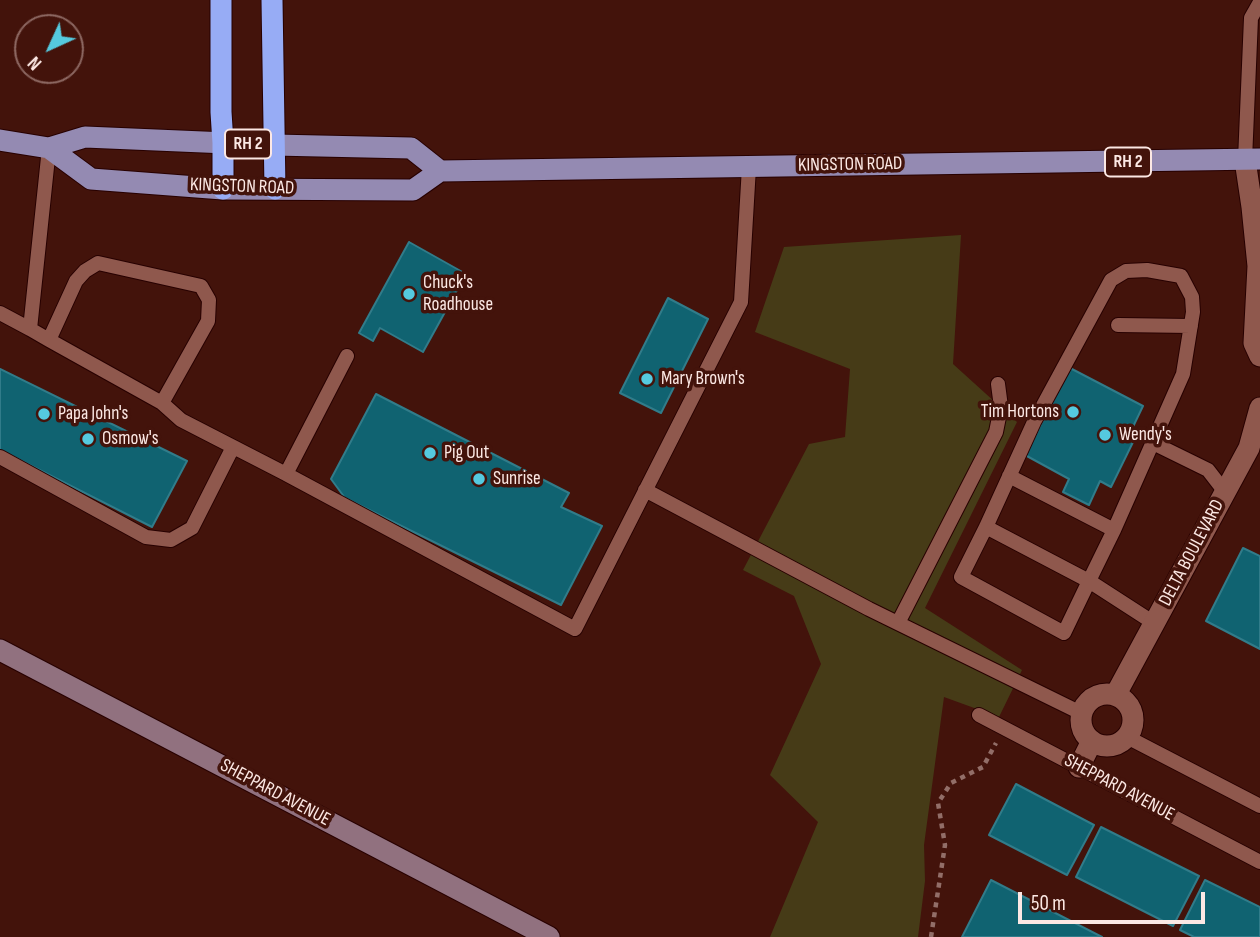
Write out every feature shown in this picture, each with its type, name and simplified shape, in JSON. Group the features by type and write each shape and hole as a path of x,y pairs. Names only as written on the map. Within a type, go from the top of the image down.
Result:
{"highway":[{"path":"221,0 223,189"},
{"path":"272,0 275,189"}],"main road":[{"name":"KINGSTON ROAD","path":"0,140 49,148 85,137 223,144 411,148 440,171"},
{"name":"KINGSTON ROAD","path":"49,148 91,179 223,189 413,190 440,171 1252,159"}],"street":[{"path":"1252,159 1252,207 1258,266 1254,343 1260,356"},
{"name":"DELTA BOULEVARD","path":"1116,694 1249,447 1260,408"},
{"name":"SHEPPARD AVENUE","path":"0,650 550,937"},
{"path":"1098,694 1116,694 1130,705 1134,722 1132,730 1120,743 1103,746 1092,741 1083,731 1081,713 1098,694"},
{"path":"1079,767 1092,741"}],"lane":[{"path":"1252,159 1251,18 1260,2"},
{"path":"30,329 49,148"},
{"path":"0,313 162,403 181,420 575,629 741,302 749,167"},
{"path":"49,340 76,281 98,263 201,286 209,300 208,321 162,403"},
{"path":"1147,270 1181,276 1192,297 1191,326 1183,374 1114,530 1063,633 961,577 1034,422 1111,280 1126,271 1147,270"},
{"path":"1118,325 1191,326"},
{"path":"286,474 347,356"},
{"path":"898,623 996,432 1001,407 998,384"},
{"path":"1153,443 1208,470 1225,492"},
{"path":"0,457 146,537 171,540 192,528 233,447"},
{"path":"1009,476 1114,530"},
{"path":"645,490 898,623 1081,713"},
{"path":"986,527 1089,581 1154,623"},
{"name":"SHEPPARD AVENUE","path":"979,715 1260,862"},
{"path":"1127,737 1260,806"}],"path":[{"path":"931,937 945,845 938,803 951,783 983,767 1004,729"}],"shaded area":[{"path":"961,235 953,364 1017,422 925,608 1022,670 999,717 944,697 924,845 925,881 918,937 770,937 818,822 770,775 821,664 794,596 743,570 809,444 845,437 850,369 755,332 784,247"}],"building":[{"path":"409,242 466,274 423,352 380,328 373,341 359,333"},
{"path":"668,298 708,319 661,413 620,393"},
{"path":"1070,368 1143,406 1131,431 1137,434 1111,487 1100,481 1089,505 1063,492 1069,479 1025,455"},
{"path":"0,369 187,461 152,527 0,450"},
{"path":"376,394 569,493 561,507 602,526 561,605 345,498 331,479"},
{"path":"1243,548 1260,556 1260,649 1206,621"},
{"path":"1016,784 1094,825 1067,875 989,835"},
{"path":"1101,827 1199,876 1173,926 1076,877"},
{"path":"991,880 1102,937 962,937"},
{"path":"1205,880 1260,907 1260,937 1194,937 1180,930"}],"place":[{"name":"Chuck's Roadhouse","path":"409,294"},
{"name":"Mary Brown's","path":"647,379"},
{"name":"Tim Hortons","path":"1073,412"},
{"name":"Papa John's","path":"44,414"},
{"name":"Wendy's","path":"1105,435"},
{"name":"Osmow's","path":"88,439"},
{"name":"Pig Out","path":"430,453"},
{"name":"Sunrise","path":"479,479"}]}
